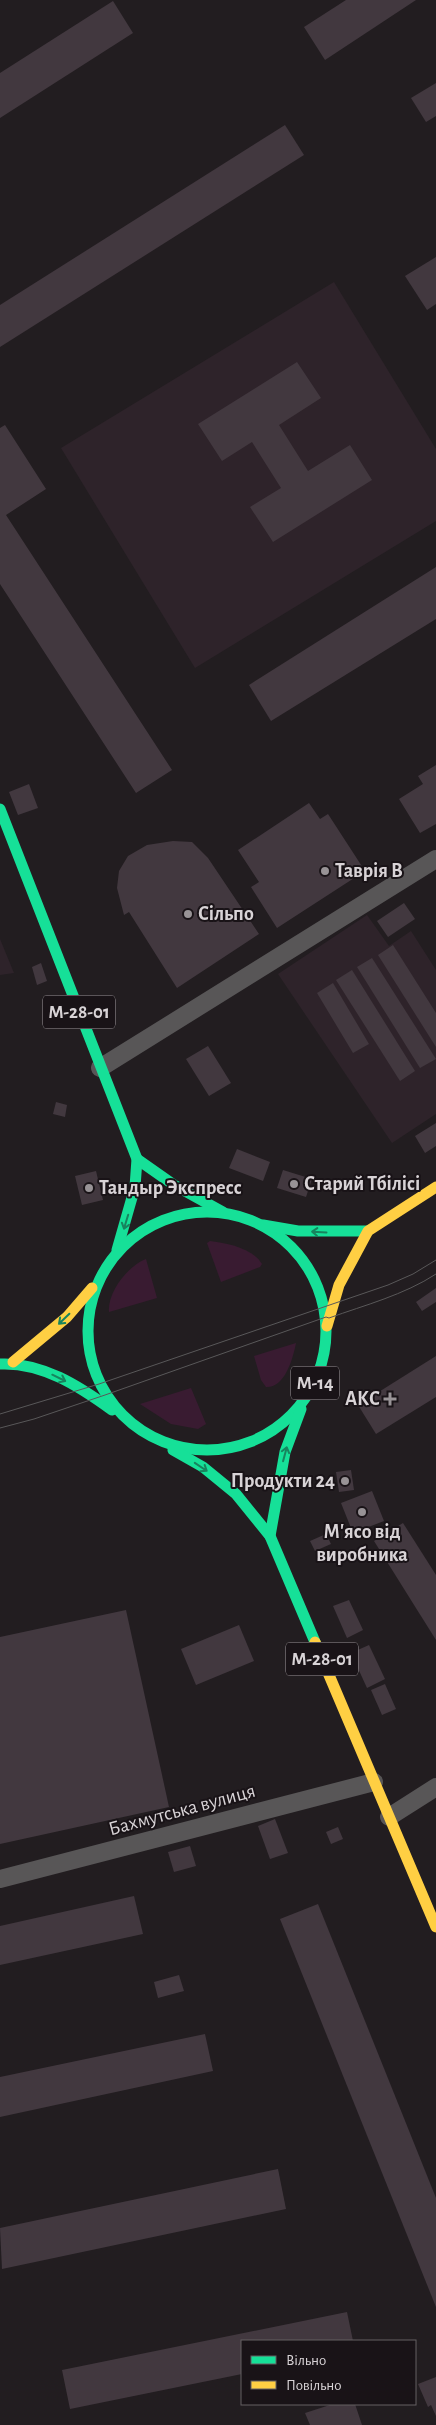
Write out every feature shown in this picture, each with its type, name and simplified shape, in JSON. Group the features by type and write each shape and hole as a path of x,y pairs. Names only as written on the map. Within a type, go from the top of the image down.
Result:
{"main road":[{"name":"М-28-01","path":"0,809 136,1159 135,1187 117,1250"},
{"path":"136,1159 174,1184 223,1212"},
{"name":"М-14","path":"0,1364 13,1362 48,1373 82,1390 160,1442 198,1451 238,1447 274,1431 302,1404 316,1380 324,1353 327,1326 339,1285 368,1231 436,1187"},
{"name":"М-14","path":"13,1362 67,1317 96,1282 117,1250 148,1226 175,1216 184,1213 223,1212 263,1225 298,1231 368,1231"},
{"name":"М-14","path":"263,1225 291,1246 312,1274 324,1307 327,1326"},
{"name":"М-14","path":"96,1282 87,1316 88,1351 99,1384 128,1421"},
{"path":"270,1536 285,1452 302,1404"},
{"name":"М-28-01","path":"160,1442 203,1467 236,1494 270,1536 436,1927"}],"street":[{"path":"100,1068 436,859"},
{"name":"Бахмутська вулиця","path":"0,1879 374,1782"},
{"path":"389,1817 436,1788"}],"shaded area":[{"path":"334,282 436,449 436,521 195,668 61,448"},
{"path":"367,915 389,946 411,931 436,970 436,1114 392,1143 278,974"},
{"path":"0,939 14,973 0,975"},
{"path":"210,1241 246,1250 258,1258 262,1264 260,1267 221,1282 207,1243"},
{"path":"146,1259 157,1298 109,1312 109,1304 120,1280 139,1262"},
{"path":"296,1343 290,1364 283,1377 273,1386 266,1387 261,1380 254,1356"},
{"path":"191,1388 206,1424 198,1429 171,1424 140,1404"}],"building":[{"path":"346,0 416,0 325,60 304,27"},
{"path":"113,1 133,33 0,118 0,73"},
{"path":"436,83 436,116 426,122 411,98"},
{"path":"285,125 304,155 0,347 0,305"},
{"path":"436,257 436,304 427,310 405,276"},
{"path":"297,362 321,398 279,425 308,471 350,445 372,480 273,542 250,507 281,488 252,442 222,461 198,424"},
{"path":"5,425 46,489 6,515 172,770 136,793 0,584 0,428"},
{"path":"436,567 436,619 271,721 249,685"},
{"path":"436,765 436,824 420,833 399,799 423,784 418,776"},
{"path":"29,784 38,808 18,815 9,792"},
{"path":"309,803 320,819 328,814 365,871 277,928 251,887 259,882 238,850"},
{"name":"Сільпо","path":"173,841 192,842 208,858 259,934 177,988 129,912 124,915 117,888 119,871 128,856 147,845"},
{"path":"404,903 415,919 388,937 377,921"},
{"path":"393,945 436,1013 436,1047 378,955"},
{"path":"372,958 436,1059 420,1068 357,967"},
{"path":"41,963 47,981 37,985 32,967"},
{"path":"352,970 415,1071 400,1081 336,980"},
{"path":"333,983 369,1044 353,1053 317,993"},
{"path":"208,1046 231,1083 209,1096 186,1059"},
{"path":"56,1102 67,1105 65,1117 53,1114"},
{"path":"436,1123 436,1146 425,1153 415,1136"},
{"path":"237,1149 270,1162 263,1181 229,1168"},
{"path":"283,1170 312,1179 306,1197 277,1188"},
{"name":"Тандыр Экспресс","path":"96,1171 103,1200 82,1205 75,1176"},
{"path":"436,1288 436,1302 422,1311 416,1302"},
{"path":"436,1356 436,1397 376,1434 358,1405"},
{"name":"Продукти 24","path":"351,1470 354,1490 339,1492 336,1472"},
{"name":"М'ясо від виробника","path":"372,1491 384,1521 353,1533 341,1503"},
{"path":"403,1523 436,1575 436,1640 374,1541"},
{"path":"326,1534 331,1544 315,1551 310,1541"},
{"path":"349,1600 363,1630 347,1638 333,1606"},
{"path":"126,1610 169,1807 0,1844 0,1637"},
{"path":"239,1625 254,1661 196,1685 181,1649"},
{"path":"369,1645 385,1679 367,1688 351,1653"},
{"path":"385,1684 396,1709 382,1715 371,1690"},
{"path":"275,1819 288,1853 270,1859 258,1826"},
{"path":"338,1827 343,1839 331,1844 326,1832"},
{"path":"190,1846 196,1866 174,1872 168,1852"},
{"path":"134,1896 143,1934 0,1965 0,1926"},
{"path":"318,1904 436,2198 436,2307 280,1919"},
{"path":"179,1975 184,1991 158,1998 154,1982"},
{"path":"205,2034 213,2071 0,2117 0,2077"},
{"path":"278,2169 286,2209 2,2269 0,2228"},
{"path":"347,2312 353,2340 241,2340 241,2374 70,2409 62,2370"},
{"path":"436,2377 436,2416 431,2405 428,2407 418,2384"},
{"path":"330,2405 355,2405 362,2425 310,2425 305,2413"}],"tram line":[{"path":"0,1414 99,1384 388,1285 413,1274 436,1260"},
{"path":"0,1428 34,1419 326,1317 329,1318 370,1304 398,1294 436,1274"}],"traffic: fast":[{"path":"0,809 137,1159 135,1187 117,1250"},
{"path":"137,1159 174,1185 223,1212"},
{"path":"195,1212 219,1212 242,1217 263,1226 283,1239 299,1255 312,1275 321,1296 326,1319 326,1331 324,1354 317,1377 299,1407 283,1423 263,1436 242,1445 219,1450 195,1450 172,1445 151,1436 131,1423 115,1407 102,1387 93,1366 88,1343 88,1319 93,1296 102,1275 115,1255 131,1239 151,1226 172,1217 195,1212"},
{"path":"263,1225 298,1231 368,1231"},
{"path":"0,1364 16,1364 45,1371 73,1384 112,1410"},
{"path":"270,1536 285,1452 301,1409"},
{"path":"173,1450 203,1467 236,1494 270,1536 315,1642"}],"traffic: slow":[{"path":"327,1326 339,1285 368,1231 436,1187"},
{"path":"13,1362 67,1317 92,1288"},
{"path":"315,1642 436,1927"}],"place":[{"name":"Таврія В","path":"325,871"},
{"name":"Сільпо","path":"188,914"},
{"name":"Старий Тбілісі","path":"294,1184"},
{"name":"Тандыр Экспресс","path":"89,1188"},
{"name":"АКС","path":"390,1399"},
{"name":"Продукти 24","path":"345,1481"},
{"name":"М'ясо від виробника","path":"362,1512"}]}
